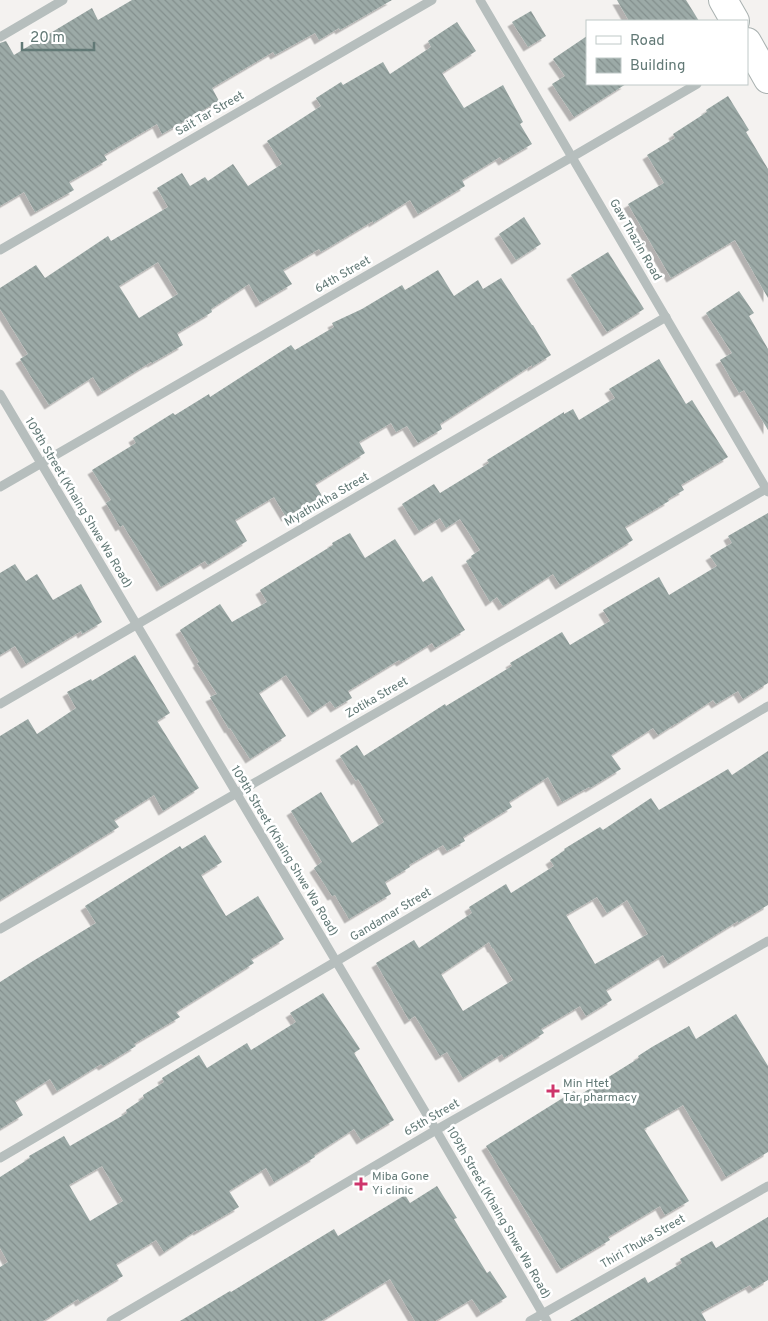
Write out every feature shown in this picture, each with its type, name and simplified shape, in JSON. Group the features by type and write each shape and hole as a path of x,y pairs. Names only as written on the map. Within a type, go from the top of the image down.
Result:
{"main road":[{"path":"722,0 734,20"},
{"path":"751,49 768,79"}],"street":[{"path":"0,37 63,0"},
{"name":"Sait Tar Street","path":"0,250 432,0"},
{"name":"Gaw Thazin Road","path":"480,0 767,490"},
{"name":"64th Street","path":"0,486 695,85"},
{"name":"Myathukha Street","path":"0,704 666,317"},
{"name":"109th Street (Khaing Shwe Wa Road)","path":"0,394 545,1317"},
{"name":"Zotika Street","path":"0,928 767,490"},
{"name":"Gandamar Street","path":"0,1158 768,706"},
{"name":"65th Street","path":"111,1321 436,1130 768,941"},
{"name":"Thiri Thuka Street","path":"530,1321 545,1317 768,1186"}],"building":[{"path":"132,0 392,0 319,40 315,33 275,55 273,52 212,88 219,101 162,134 157,124 104,155 107,160 69,182 74,190 35,212 24,192 0,206 0,43 6,41 14,55 92,8 98,20"},
{"path":"617,0 686,0 698,20 628,20"},
{"path":"531,11 546,36 528,47 512,22"},
{"path":"457,22 476,51 442,73 464,108 503,85 523,122 520,124 532,144 503,161 500,157 462,180 465,186 418,214 410,200 321,252 319,249 283,270 292,284 260,303 249,284 211,309 212,312 177,333 183,345 102,392 93,377 49,405 20,359 28,354 0,309 0,288 36,265 45,278 108,236 111,241 168,207 157,188 182,173 190,186 205,177 208,181 233,164 248,186 282,164 267,141 321,106 316,98 341,82 343,85 383,62 390,74 431,47 428,41","holes":["158,262 178,294 139,318 119,286"]},
{"path":"586,37 586,85 624,85 574,117 552,84 565,76 553,59"},
{"path":"728,96 749,130 746,132 768,169 768,298 735,240 671,278 628,204 664,183 647,155 675,138 673,134"},
{"path":"524,217 541,244 516,260 499,234"},
{"path":"608,252 644,309 607,332 571,275"},
{"path":"438,270 454,296 478,280 483,289 501,278 551,355 532,367 532,365 440,424 442,429 418,443 407,426 396,432 391,423 359,442 365,453 315,484 322,496 286,517 274,497 235,520 247,541 208,565 205,561 161,587 123,525 120,527 106,503 111,500 92,470 136,443 133,438 173,413 175,415 209,394 210,397 291,345 295,350 334,327 332,323 362,309 402,285 405,290"},
{"path":"739,291 754,313 749,316 768,349 768,430 744,390 739,393 720,360 732,353 706,313"},
{"path":"659,359 686,404 692,400 728,457 681,485 684,490 625,527 633,540 560,585 553,574 503,606 497,597 490,602 466,561 480,550 460,519 446,528 440,518 419,531 402,504 434,484 440,493 489,463 487,460 564,412 564,414 573,409 579,420 615,398 609,389"},
{"path":"768,513 768,683 743,699 738,691 716,704 713,700 658,735 653,728 611,755 621,769 562,802 548,777 509,802 512,807 463,837 465,841 447,851 443,845 385,882 391,894 349,919 335,895 332,896 314,868 322,862 291,811 321,792 352,843 384,822 358,779 356,781 340,756 357,745 364,756 445,704 446,706 512,666 510,663 562,632 570,645 610,621 603,610 659,577 669,595 717,566 710,556 732,543 728,536"},
{"path":"350,533 365,558 395,539 423,582 432,576 465,630 435,648 432,643 401,662 399,660 348,691 352,698 335,708 330,701 312,713 286,675 259,693 286,736 250,759 210,697 217,694 197,663 199,662 180,630 220,604 232,622 267,602 260,590"},
{"path":"15,564 26,581 37,574 53,600 81,584 102,622 82,634 81,631 26,664 15,646 0,655 0,573"},
{"path":"135,655 170,713 157,721 199,788 163,811 154,795 114,820 119,827 0,900 0,736 28,719 37,734 76,708 67,692 91,679 92,681"},
{"path":"768,751 768,905 668,964 663,955 606,990 612,1000 586,1016 580,1006 541,1029 544,1033 504,1058 502,1054 463,1078 447,1052 440,1056 415,1016 409,1020 376,963 414,940 419,948 472,913 469,907 506,884 511,893 554,866 550,860 564,849 600,827 603,830 651,798 659,810 728,769 732,775","holes":["597,897 607,913 627,900 648,934 595,964 566,915","489,942 513,980 463,1011 441,974"]},
{"path":"205,835 222,862 201,875 226,916 258,896 284,939 251,959 254,963 176,1012 180,1017 134,1044 136,1046 103,1066 101,1064 57,1091 50,1079 15,1101 23,1115 0,1129 0,982 96,923 85,906 180,846 182,849"},
{"path":"323,993 360,1049 354,1053 394,1120 361,1140 354,1129 314,1155 315,1157 274,1182 266,1168 229,1191 239,1207 197,1230 164,1252 156,1240 116,1264 123,1276 80,1302 78,1299 43,1321 0,1321 0,1267 8,1262 0,1248 0,1177 30,1158 29,1156 64,1136 70,1146 127,1113 126,1110 144,1098 143,1095 164,1082 162,1078 199,1055 207,1068 247,1043 251,1050 296,1022 290,1013","holes":["102,1166 123,1201 90,1221 69,1185"]},
{"path":"736,1014 768,1066 768,1152 726,1177 683,1105 644,1129 689,1201 665,1215 660,1206 608,1237 610,1240 561,1269 486,1146 574,1091 578,1096 639,1058 638,1056 652,1047 689,1026 696,1039"},
{"path":"437,1186 457,1218 454,1219 487,1273 490,1271 507,1297 481,1313 472,1299 435,1321 415,1321 390,1279 321,1321 180,1321 334,1229 338,1236 405,1195 410,1203"},
{"path":"768,1217 768,1280 753,1289 750,1285 701,1312 706,1321 570,1321 645,1277 648,1283 682,1263 680,1259 712,1241 716,1248"}],"place":[{"name":"Min Htet Tar pharmacy","path":"553,1091"},
{"name":"Miba Gone Yi clinic","path":"361,1184"}]}
